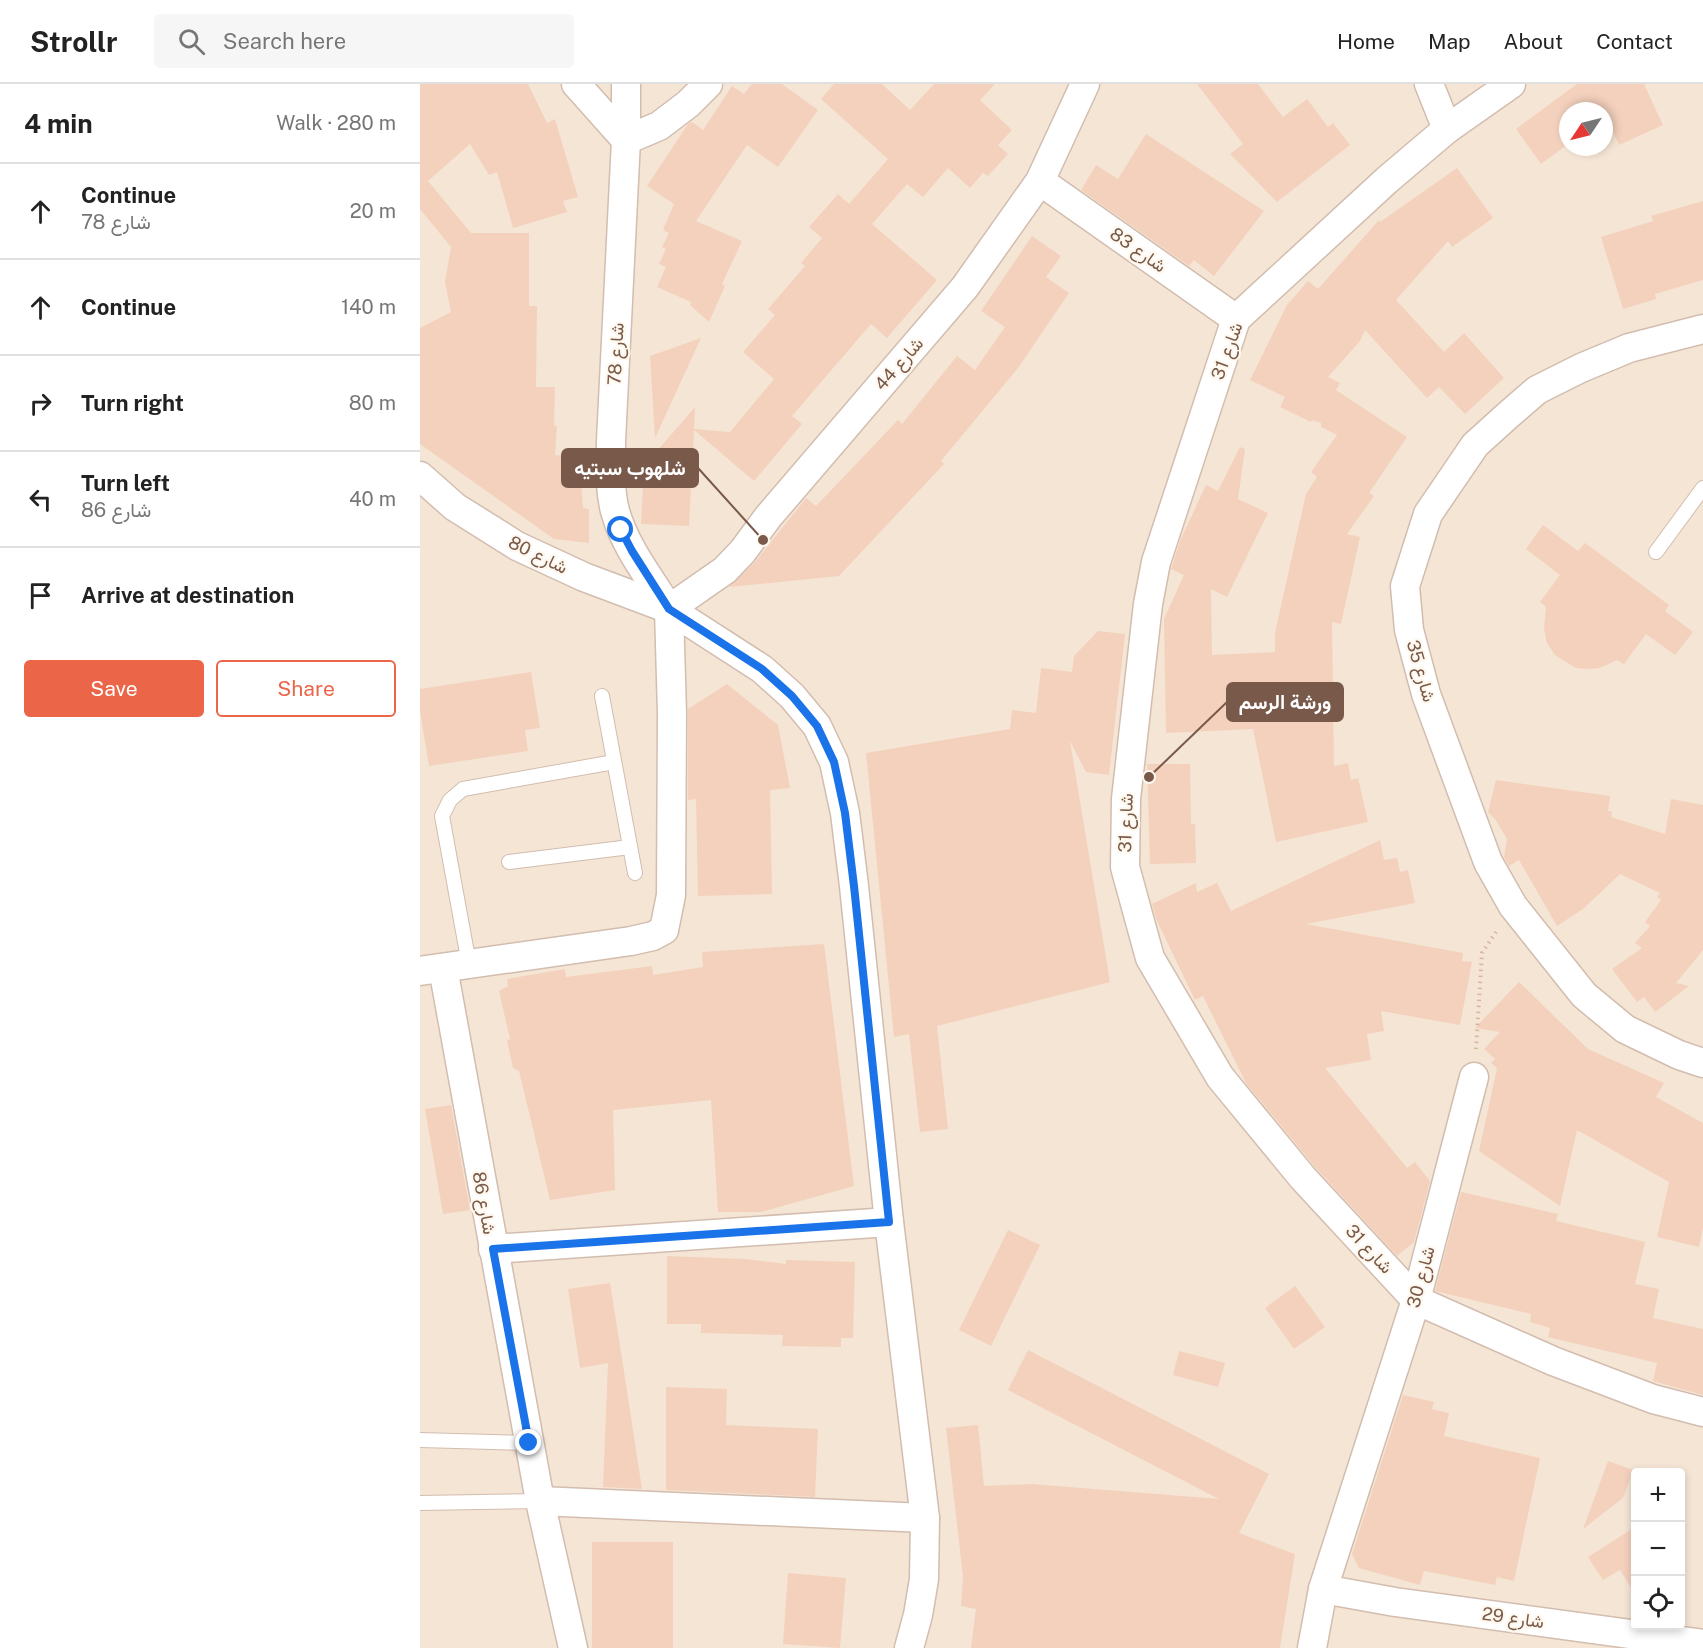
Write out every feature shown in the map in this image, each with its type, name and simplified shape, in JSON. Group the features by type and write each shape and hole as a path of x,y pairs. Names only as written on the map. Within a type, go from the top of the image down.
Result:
{"street":[{"path":"576,84 626,140 659,126 688,104 708,84"},
{"name":"شارع 78","path":"626,84 626,140 611,441 611,488 614,510 621,530 669,609"},
{"name":"شارع 44","path":"669,609 725,570 743,551 768,517 965,286 1040,181 1085,84"},
{"path":"1429,84 1447,129"},
{"name":"شارع 31","path":"1511,84 1447,129 1387,180 1236,319 1156,562 1148,604 1126,799 1125,867 1150,958 1220,1077 1303,1178 1416,1300 1553,1361 1653,1399 1703,1412"},
{"name":"شارع 83","path":"1040,181 1236,319"},
{"name":"شارع 35","path":"1703,328 1629,348 1581,368 1538,390 1475,445 1428,514 1405,586 1409,630 1426,694 1488,862 1513,906 1584,995 1625,1029 1679,1055 1703,1063"},
{"name":"شارع 80","path":"420,476 455,507 517,546 584,577 669,609"},
{"path":"444,968 631,941 653,936 664,930 671,895 672,714 669,609"},
{"path":"669,609 762,669 792,696 817,726 834,762 845,813 854,886 889,1222 925,1518 924,1579 909,1648"},
{"name":"شارع 86","path":"444,968 540,1501 573,1648"},
{"name":"شارع 30","path":"1312,1648 1323,1589 1416,1300 1474,1077"},
{"path":"493,1249 889,1222"},
{"path":"540,1501 925,1518"},
{"name":"شارع 29","path":"1323,1589 1395,1602 1703,1644"}],"lane":[{"path":"1656,552 1703,488"},
{"path":"602,696 635,873"},
{"path":"444,968 442,816 450,800 463,789 614,762"},
{"path":"509,862 630,846"},
{"path":"420,1440 529,1443"},
{"path":"420,1503 540,1501"}],"path":[{"path":"1474,1077 1482,953 1513,906"}],"shaded area":[{"path":"420,84 1703,84 1703,1648 420,1648"}],"building":[{"path":"420,84 528,84 547,123 555,119 578,197 563,201 567,212 513,228 497,172 489,175 470,144 428,181 471,233 529,233 529,306 537,306 536,387 555,387 554,426 557,426 555,455 579,457 583,508 589,509 589,543 554,539 420,444 420,328 451,312 445,282 451,247 420,209"},
{"path":"752,84 782,84 818,110 778,167 747,145 696,221 742,241 722,284 725,286 709,322 690,305 691,302 657,287 666,267 659,264 666,249 662,247 669,233 663,230 674,204 647,186 688,124 692,122 703,130 732,86 744,94"},
{"path":"834,84 882,84 910,110 934,84 995,84 980,100 1012,130 998,145 1008,154 988,176 983,173 970,188 948,168 923,197 907,184 872,224 937,280 887,338 871,324 792,416 802,424 754,481 694,430 689,526 641,524 644,466 695,407 694,429 730,432 774,379 743,352 775,315 768,309 805,266 801,263 822,238 809,227 838,194 849,204 888,159 821,99"},
{"path":"1197,84 1258,84 1283,117 1307,99 1328,127 1333,123 1350,145 1277,202 1230,154 1243,144"},
{"path":"1577,84 1644,84 1663,125 1619,145 1613,132 1613,102 1559,102 1559,151 1541,164 1516,129"},
{"path":"1146,134 1264,211 1214,276 1194,260 1189,266 1081,190 1096,165 1118,179"},
{"path":"1457,168 1493,218 1452,247 1448,241 1396,300 1444,352 1464,333 1504,378 1465,414 1439,387 1427,398 1365,330 1360,341 1328,377 1340,383 1336,390 1407,437 1369,493 1374,496 1347,534 1360,537 1341,624 1332,622 1334,766 1348,763 1351,780 1358,778 1368,822 1276,842 1253,729 1166,733 1164,619 1184,575 1171,569 1180,541 1206,485 1218,491 1240,447 1245,449 1238,499 1268,513 1227,597 1211,589 1212,655 1275,652 1275,633 1306,494 1317,477 1311,472 1337,435 1321,427 1321,423 1312,420 1311,422 1280,407 1285,397 1250,380 1287,305 1308,281 1318,289 1379,220 1380,222"},
{"path":"1703,201 1703,280 1655,294 1656,299 1623,309 1601,237 1653,221 1651,216"},
{"path":"1032,236 1061,256 1046,277 1069,293 1018,368 941,461 944,464 839,576 729,587 755,562 806,498 816,506 898,420 902,424 957,356 975,370 1005,327 981,311"},
{"path":"701,338 655,438 650,356"},
{"path":"1543,525 1578,551 1585,543 1669,605 1665,611 1693,632 1675,655 1646,634 1624,664 1617,660 1600,668 1576,668 1555,655 1547,643 1544,629 1546,607 1540,602 1560,575 1526,549"},
{"path":"1098,631 1125,634 1109,775 1086,772 1070,741 1110,982 937,1026 948,1129 920,1132 909,1034 894,1037 866,753 1010,729 1012,710 1036,713 1041,668 1072,672 1074,656"},
{"path":"531,672 540,728 525,730 528,751 429,766 420,711 420,689"},
{"path":"727,684 778,725 790,788 770,790 772,894 698,896 696,799 688,800 688,709"},
{"path":"1147,764 1190,764 1191,824 1195,824 1196,863 1150,864"},
{"path":"1496,780 1610,796 1608,811 1612,811 1611,817 1665,834 1671,799 1703,805 1703,950 1676,983 1689,986 1655,1012 1644,997 1637,1002 1612,969 1642,948 1635,943 1650,926 1645,922 1661,900 1657,897 1660,893 1620,874 1583,909 1557,926 1519,860 1509,866 1504,857 1507,839 1488,812"},
{"path":"1380,840 1384,860 1397,858 1400,872 1408,870 1415,903 1306,924 1463,953 1462,961 1472,962 1460,1025 1381,1011 1384,1031 1367,1034 1371,1060 1325,1068 1407,1168 1415,1162 1430,1181 1414,1242 1397,1256 1315,1167 1246,1083 1203,996 1195,1000 1157,921 1152,904 1196,883 1197,892 1217,883 1231,911"},
{"path":"824,944 854,1186 761,1212 718,1212 711,1100 613,1110 615,1190 550,1200 519,1071 513,1068 507,1040 510,1039 499,991 508,986 507,979 565,969 566,977 652,966 653,975 703,967 702,952"},
{"path":"1519,982 1588,1049 1664,1083 1656,1097 1703,1123 1703,1228 1699,1247 1657,1237 1669,1182 1577,1130 1560,1206 1479,1151 1497,1068 1491,1063 1495,1059 1484,1049 1500,1032 1475,1028"},
{"path":"451,1105 470,1210 443,1214 425,1109"},
{"path":"1461,1192 1558,1214 1556,1221 1645,1242 1635,1284 1659,1289 1653,1318 1703,1329 1703,1395 1653,1381 1657,1363 1548,1337 1550,1328 1530,1322 1531,1314 1435,1291"},
{"path":"1008,1230 1040,1245 991,1346 959,1330"},
{"path":"667,1256 745,1259 786,1264 786,1260 855,1262 853,1338 841,1338 841,1347 782,1346 783,1335 701,1333 701,1324 667,1324"},
{"path":"610,1283 642,1489 603,1487 608,1363 580,1368 568,1289"},
{"path":"1295,1286 1325,1327 1294,1349 1265,1308"},
{"path":"1028,1350 1269,1474 1239,1533 1295,1554 1280,1648 971,1648 976,1609 961,1606 963,1577 946,1428 978,1425 984,1486 1032,1484 1219,1499 1008,1390"},
{"path":"1179,1351 1225,1363 1218,1387 1173,1375"},
{"path":"666,1387 727,1389 726,1425 818,1429 815,1497 666,1490"},
{"path":"1403,1395 1434,1402 1432,1409 1449,1413 1444,1436 1540,1458 1514,1581 1497,1577 1495,1585 1424,1571 1420,1585 1359,1568 1352,1554"},
{"path":"1608,1461 1631,1469 1623,1498 1583,1529"},
{"path":"1631,1530 1631,1588 1620,1570 1603,1580 1588,1557"},
{"path":"592,1542 673,1542 673,1648 592,1648"},
{"path":"788,1573 846,1578 840,1648 783,1644"}],"place":[{"name":"شلهوب سبتيه","path":"763,540"},
{"name":"ورشة الرسم","path":"1149,777"}],"route":[{"path":"529,1443 493,1249 889,1222 854,886 845,813 834,762 817,726 792,696 762,669 669,609 621,530"}]}
